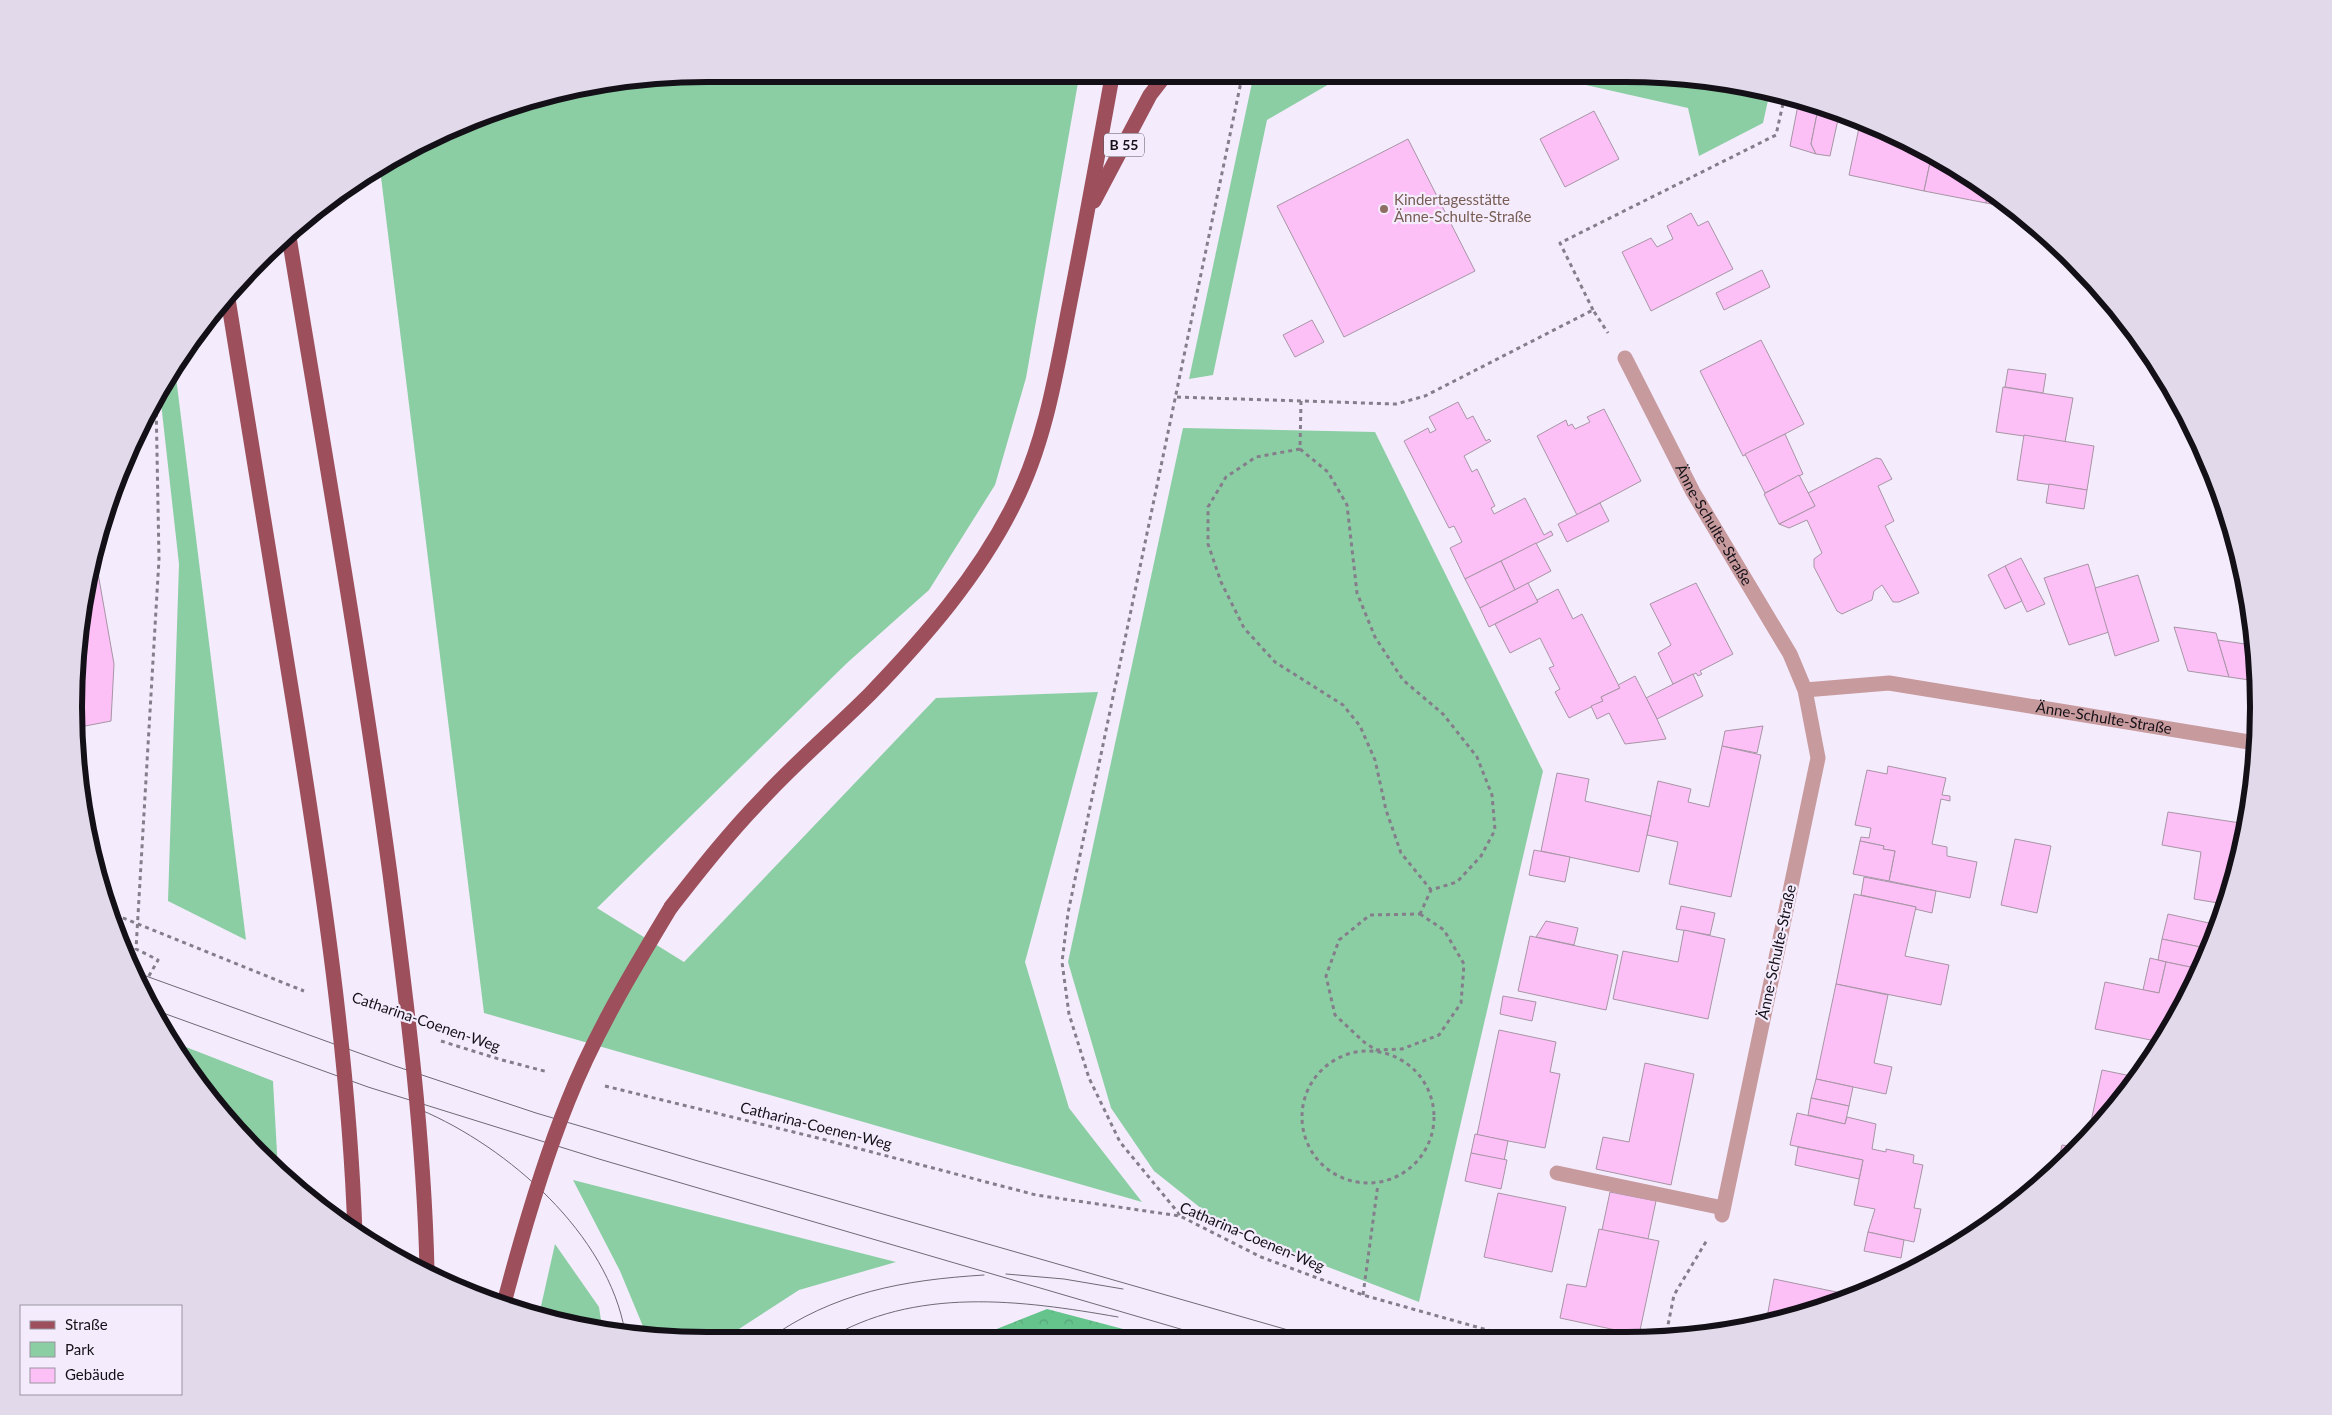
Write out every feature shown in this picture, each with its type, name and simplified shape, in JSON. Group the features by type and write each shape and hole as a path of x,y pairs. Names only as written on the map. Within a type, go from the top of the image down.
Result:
{"main road":[{"path":"507,1299 543,1169 568,1100 600,1031 634,968 671,907 716,850 762,798 863,700 922,638 992,545 1014,505 1031,468 1044,426 1087,216 1111,82"},
{"name":"B 55","path":"1087,216 1150,95 1160,82"},
{"path":"290,243 370,728 395,909 425,1187 427,1266"},
{"path":"229,306 324,893 340,1031 353,1178 355,1223"}],"street":[{"name":"Änne-Schulte-Straße","path":"1625,358 1693,492 1790,654 1805,690 1818,758 1723,1212"},
{"name":"Änne-Schulte-Straße","path":"1805,690 1889,683 2248,742"},
{"path":"1557,1173 1723,1212"}],"path":[{"path":"1180,1216 1120,1142 1089,1078 1069,1014 1062,962 1068,913 1177,397 1241,82"},
{"path":"1625,358 1593,310 1560,243 1776,135 1783,103"},
{"path":"1177,397 1396,404 1425,396 1593,310"},
{"path":"1300,448 1301,402"},
{"path":"146,981 158,960 136,949 159,559 156,413"},
{"path":"1300,448 1328,472 1347,505 1357,593 1375,637 1403,680 1444,714 1477,757 1492,795 1495,830 1481,856 1458,882 1431,890 1420,914"},
{"path":"1300,448 1256,458 1226,477 1208,507 1208,544 1221,582 1244,628 1275,662 1343,705 1360,726 1375,760 1386,810 1401,853 1431,890"},
{"path":"1376,1050 1339,1056 1332,1062 1311,1081 1300,1118 1311,1154 1340,1179 1378,1184 1412,1168 1433,1135 1432,1097 1411,1066 1376,1050 1364,1042 1335,1015 1326,976 1339,940 1370,915 1420,914 1444,930 1464,964 1462,1003 1439,1035 1402,1050 1376,1050"},
{"path":"119,917 313,994"},
{"name":"Catharina-Coenen-Weg","path":"440,1040 502,1060 550,1072"},
{"name":"Catharina-Coenen-Weg","path":"599,1084 831,1141 1036,1195 1180,1216 1261,1257 1363,1295 1495,1332"},
{"path":"1363,1295 1378,1184"},
{"path":"1668,1331 1674,1295 1723,1212"}],"green space":[{"path":"708,82 1078,82 1026,378 995,485 929,590 847,663 597,908 684,962 936,698 1098,692 1025,962 1069,1108 1142,1202 484,1013 381,175 431,147 468,130 507,116 546,104 626,88"},
{"path":"1252,82 1333,82 1267,120 1213,375 1189,379"},
{"path":"1573,82 1665,84 1706,88 1768,100 1763,123 1699,156 1688,108"},
{"path":"176,379 246,940 168,901 179,564 161,404"},
{"path":"1183,428 1375,432 1543,771 1419,1302 1315,1262 1212,1217 1154,1171 1111,1108 1068,962"},
{"path":"182,1046 273,1081 277,1160 238,1120 212,1088"},
{"path":"573,1180 896,1262 799,1290 734,1332 644,1329 620,1271"},
{"path":"555,1244 599,1307 601,1323 540,1309"},
{"path":"1047,1309 1135,1332 989,1332"}],"building":[{"path":"1798,108 1817,114 1811,144 1816,154 1790,146"},
{"path":"1594,111 1619,159 1565,187 1540,139"},
{"path":"1817,114 1838,121 1830,156 1816,154 1811,144"},
{"path":"1859,128 1930,162 1924,191 1849,175"},
{"path":"1408,139 1475,271 1344,337 1277,206"},
{"path":"1930,162 1972,188 1987,199 1986,203 1924,191"},
{"path":"1987,199 1995,205 1986,203"},
{"path":"1691,213 1698,226 1708,221 1733,269 1651,311 1622,252 1651,238 1657,247 1673,239 1667,226"},
{"path":"1762,270 1770,287 1724,310 1716,293"},
{"path":"1312,320 1324,342 1295,357 1283,335"},
{"path":"1761,340 1804,424 1743,456 1700,371"},
{"path":"2008,369 2046,374 2043,393 2005,387"},
{"path":"2003,387 2073,398 2065,442 1996,432"},
{"path":"1458,402 1467,419 1473,416 1486,441 1489,439 1491,441 1464,456 1472,472 1477,469 1495,506 1491,508 1494,514 1525,498 1544,535 1551,531 1553,535 1465,579 1450,548 1462,542 1454,526 1449,528 1404,441 1428,428 1430,433 1436,430 1429,417"},
{"path":"1604,409 1641,481 1577,515 1537,436 1566,420 1568,426 1572,424 1575,429 1590,422 1587,417"},
{"path":"1785,434 1803,474 1765,493 1745,454"},
{"path":"2024,435 2094,446 2087,490 2017,480"},
{"path":"1876,458 1881,459 1892,479 1878,486 1894,521 1885,526 1919,593 1899,602 1893,602 1882,585 1874,591 1872,600 1842,614 1837,611 1814,567 1814,559 1822,553 1807,520 1789,528 1779,524 1815,506 1808,493"},
{"path":"1799,475 1815,506 1779,524 1764,494"},
{"path":"2049,484 2087,490 2084,509 2046,503"},
{"path":"1600,503 1609,521 1567,542 1558,524"},
{"path":"1536,543 1551,571 1515,590 1501,561"},
{"path":"2021,558 2045,604 2027,612 2005,566"},
{"path":"1501,561 1515,590 1480,608 1465,579"},
{"path":"2088,564 2109,632 2069,645 2044,578"},
{"path":"2005,566 2022,601 2005,609 1988,575"},
{"path":"98,573 114,664 111,721 83,726 84,667 88,626"},
{"path":"2138,575 2159,641 2115,656 2095,588"},
{"path":"1528,583 1538,602 1489,627 1480,608"},
{"path":"1696,583 1733,654 1700,671 1702,674 1698,676 1696,673 1673,684 1658,653 1671,645 1650,604"},
{"path":"1558,589 1573,619 1582,614 1620,688 1601,697 1603,701 1569,718 1555,692 1560,689 1549,668 1554,666 1540,638 1510,653 1495,624 1538,602 1537,600"},
{"path":"2174,627 2216,633 2229,677 2188,671"},
{"path":"2218,640 2246,644 2249,680 2229,677"},
{"path":"1693,674 1703,696 1657,719 1646,698"},
{"path":"1635,676 1666,739 1625,744 1609,713 1597,719 1591,706 1603,701 1601,697 1620,688 1618,685"},
{"path":"1763,726 1757,753 1722,746 1725,731"},
{"path":"1722,746 1761,755 1731,897 1669,884 1678,842 1647,835 1658,781 1691,789 1688,802 1709,807"},
{"path":"1888,766 1946,778 1942,795 1950,796 1950,801 1941,799 1932,844 1947,847 1947,856 1977,862 1970,898 1889,881 1895,851 1883,849 1884,846 1860,841 1861,837 1869,838 1871,828 1855,825 1867,770 1887,774"},
{"path":"1557,773 1589,779 1585,801 1651,816 1639,872 1541,851"},
{"path":"2168,812 2238,823 2228,869 2218,903 2194,899 2201,852 2162,845"},
{"path":"2015,839 2051,846 2037,913 2001,905"},
{"path":"1860,841 1884,846 1883,849 1895,851 1889,881 1853,874"},
{"path":"1534,850 1570,857 1565,882 1529,875"},
{"path":"1864,877 1936,891 1932,913 1915,909 1916,907 1861,895"},
{"path":"1854,894 1916,907 1905,956 1949,965 1941,1005 1836,984"},
{"path":"1681,906 1715,913 1710,935 1676,929"},
{"path":"2168,914 2210,923 2202,947 2162,939"},
{"path":"1546,921 1578,928 1574,945 1536,937"},
{"path":"1684,930 1725,939 1708,1019 1613,999 1623,951 1678,962"},
{"path":"1530,936 1618,955 1606,1010 1518,991"},
{"path":"2162,939 2202,947 2193,967 2158,960"},
{"path":"2150,958 2166,962 2159,993 2143,990"},
{"path":"2166,962 2193,967 2166,1020 2153,1040 2095,1029 2105,982 2159,993"},
{"path":"1836,984 1888,995 1874,1063 1892,1067 1886,1094 1816,1079"},
{"path":"1503,996 1536,1002 1532,1021 1500,1014"},
{"path":"1499,1030 1556,1042 1550,1072 1560,1074 1545,1148 1477,1135"},
{"path":"1645,1063 1694,1074 1671,1185 1596,1169 1603,1137 1629,1142"},
{"path":"2102,1070 2129,1076 2120,1088 2091,1124"},
{"path":"1816,1079 1853,1087 1849,1106 1811,1098"},
{"path":"1811,1098 1849,1106 1845,1124 1808,1115"},
{"path":"1797,1113 1845,1124 1847,1117 1876,1124 1872,1149 1886,1152 1886,1149 1914,1155 1913,1163 1923,1165 1914,1208 1921,1209 1914,1242 1868,1232 1875,1209 1854,1205 1863,1160 1790,1145"},
{"path":"1475,1134 1508,1141 1504,1161 1471,1153"},
{"path":"2062,1145 2069,1146 2066,1149 2060,1155"},
{"path":"1798,1147 1863,1160 1859,1179 1795,1165"},
{"path":"1471,1153 1507,1160 1501,1189 1465,1181"},
{"path":"1610,1192 1656,1201 1648,1239 1602,1230"},
{"path":"1498,1193 1566,1207 1552,1272 1484,1257"},
{"path":"1599,1229 1659,1241 1640,1332 1625,1332 1560,1318 1567,1284 1586,1287"},
{"path":"1868,1232 1904,1240 1901,1258 1864,1251"},
{"path":"1774,1279 1842,1293 1786,1311 1767,1315"}],"tram line":[{"path":"143,975 395,1066 536,1113 1295,1332"},
{"path":"162,1013 368,1087 599,1159 1191,1332"},
{"path":"421,1110 454,1126 487,1147 519,1171 549,1198 576,1228 598,1261 615,1296 623,1327"},
{"path":"1006,1274 1064,1279 1123,1289"},
{"path":"780,1332 818,1310 871,1291 954,1277 984,1275"},
{"path":"842,1332 860,1323 896,1311 932,1305 969,1302 1044,1306 1118,1317"}],"place":[{"name":"Kindertagesstätte Änne-Schulte-Straße","path":"1384,209"}]}
